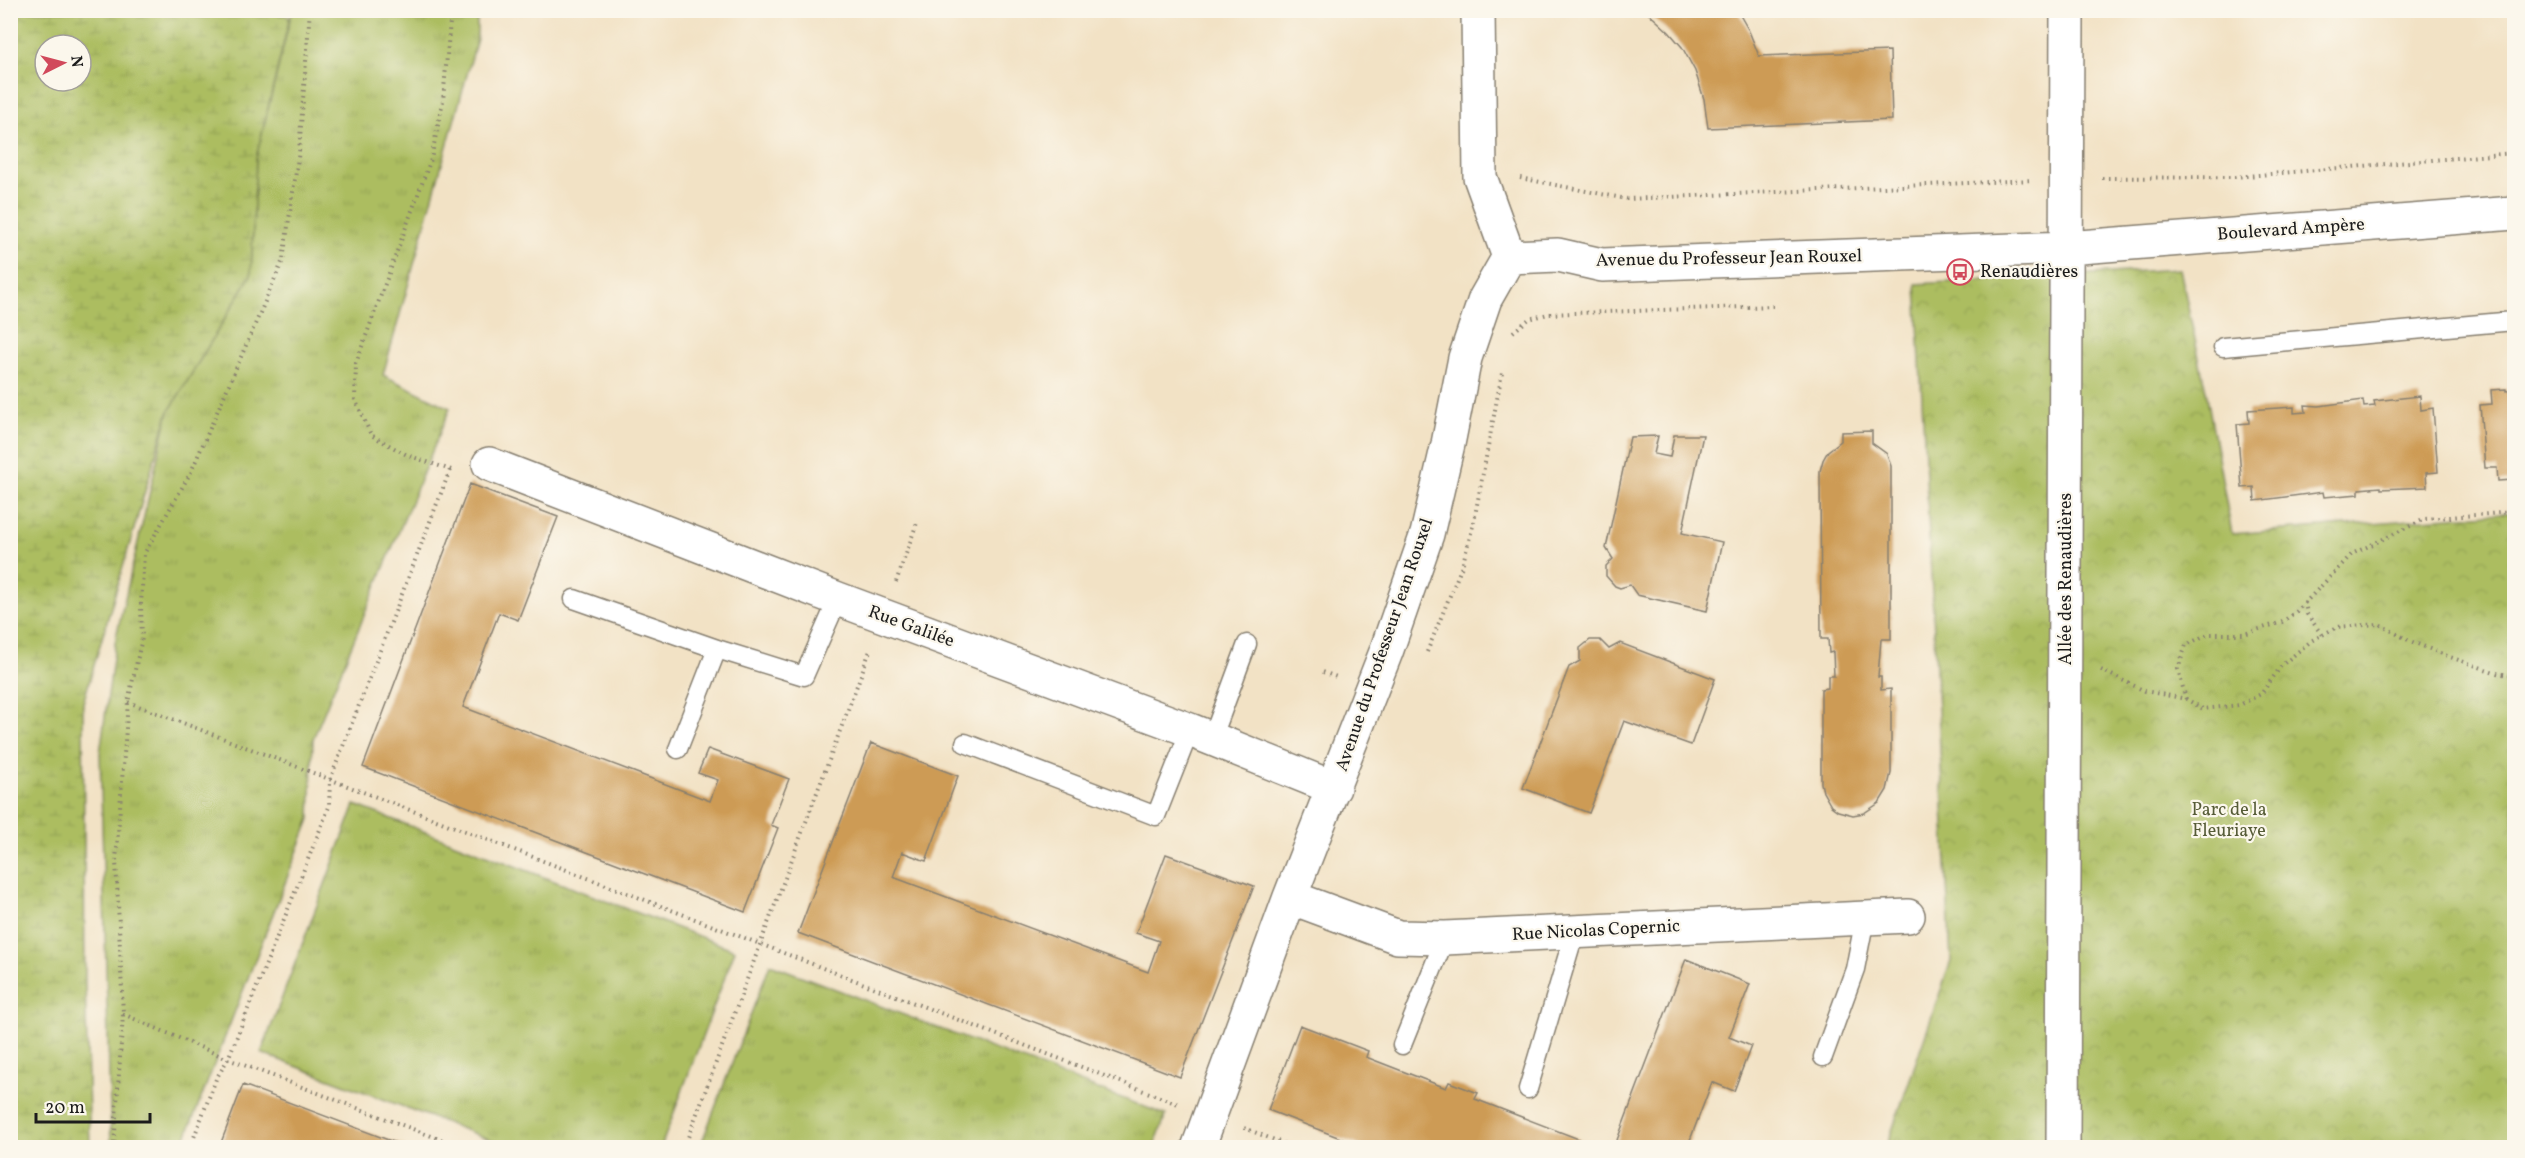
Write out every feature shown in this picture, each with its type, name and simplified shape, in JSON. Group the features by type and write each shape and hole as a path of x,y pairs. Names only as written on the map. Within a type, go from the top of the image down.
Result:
{"street":[{"path":"1478,10 1480,177 1509,257"},
{"name":"Allée des Renaudières","path":"2063,1148 2067,10"},
{"name":"Boulevard Ampère","path":"2067,248 2514,213"},
{"name":"Avenue du Professeur Jean Rouxel","path":"1198,1148 1290,897 1372,692 1427,534 1465,358 1485,299 1509,257 1558,255 1602,264 2067,248"},
{"name":"Rue Galilée","path":"489,464 838,599 1201,735 1334,789"},
{"name":"Rue Nicolas Copernic","path":"1290,897 1398,936 1445,938 1908,916"}],"lane":[{"path":"2223,347 2514,321"},
{"path":"574,599 717,650 804,676 838,599"},
{"path":"965,743 1156,816 1201,735 1247,644"},
{"path":"678,749 717,650"},
{"path":"1823,1056 1855,969 1865,918"},
{"path":"1528,1089 1575,931"},
{"path":"1402,1045 1445,938"}],"path":[{"path":"114,1148 123,1014 116,860 128,702 142,638 141,604 144,554 191,472 283,261 299,151 310,10"},
{"path":"451,10 443,101 430,159 356,363 355,399 371,435 407,455 450,470 489,464"},
{"path":"1480,177 1519,178 1627,199 2067,178 2235,177 2514,153"},
{"path":"1509,339 1513,332 1528,319 1548,314 1773,306"},
{"path":"1423,662 1462,566 1473,526 1502,368"},
{"path":"190,1148 216,1079 228,1059 329,807 330,780 450,470"},
{"path":"2186,699 2178,669 2186,645 2208,634 2244,634 2282,622 2352,554 2425,519 2514,512"},
{"path":"684,1148 918,520"},
{"path":"2305,602 2307,614 2322,635"},
{"path":"2066,653 2145,691 2186,699 2203,709 2240,705 2261,694 2282,665 2311,640 2337,627 2379,624 2410,641 2450,657 2514,676"},
{"path":"128,702 1210,1116"},
{"path":"123,1014 228,1059 463,1148"},
{"path":"1238,1137 1246,1117"},
{"path":"1242,1128 1295,1148"}],"green space":[{"path":"11,11 254,11 290,16 256,158 251,275 168,413 83,703 85,981 90,1147 11,1147"},
{"path":"292,11 477,11 477,39 383,375 450,408 313,739 310,819 182,1147 111,1148 100,753 116,637 168,413 251,275 256,158"},
{"name":"Parc de la Fleuriaye","path":"2180,269 2207,396 2232,534 2514,512 2514,1147 1886,1148 1951,961 1916,284"},
{"path":"355,805 735,950 661,1147 510,1147 261,1053"},
{"path":"770,964 1166,1115 1154,1147 700,1147"}],"building":[{"path":"1645,10 1737,10 1759,56 1890,51 1892,120 1708,128 1704,99 1695,71 1682,47"},
{"path":"2506,389 2506,391 2514,390 2514,478 2498,481 2497,468 2485,468 2480,405 2492,404 2491,390"},
{"path":"2420,396 2421,410 2433,408 2438,472 2426,473 2427,487 2381,489 2381,487 2359,489 2359,494 2324,497 2323,492 2255,501 2254,487 2242,488 2237,424 2249,423 2248,410 2294,407 2294,413 2306,412 2305,405 2319,406 2363,400 2364,407 2375,406 2374,401"},
{"path":"1872,431 1872,443 1887,454 1891,466 1891,639 1881,639 1878,677 1881,677 1881,690 1891,689 1891,773 1887,790 1879,803 1864,813 1853,815 1838,811 1831,806 1821,783 1821,689 1828,688 1828,676 1834,676 1833,652 1829,653 1828,639 1821,639 1820,471 1828,451 1841,441 1841,432"},
{"path":"1674,435 1703,435 1682,533 1722,542 1707,611 1637,595 1630,585 1620,588 1606,576 1606,566 1613,559 1606,548 1630,437 1658,436 1654,454 1670,457"},
{"path":"470,484 558,517 518,620 499,613 463,707 710,801 718,780 698,773 708,749 789,779 771,825 778,828 745,912 363,767"},
{"path":"1590,640 1600,640 1609,649 1620,643 1715,679 1691,745 1624,721 1589,813 1523,788 1569,667 1580,661 1580,648"},
{"path":"871,743 958,776 926,861 902,852 893,877 1148,972 1159,941 1136,933 1166,854 1254,886 1180,1077 798,933"},
{"path":"1686,959 1750,984 1729,1037 1751,1046 1734,1091 1712,1082 1687,1148 1614,1148"},
{"path":"1300,1025 1368,1051 1366,1057 1446,1088 1449,1082 1478,1093 1475,1099 1602,1148 1366,1148 1268,1110"},
{"path":"243,1085 407,1147 407,1148 219,1148"}],"place":[{"name":"Renaudières","path":"1960,272"}]}
